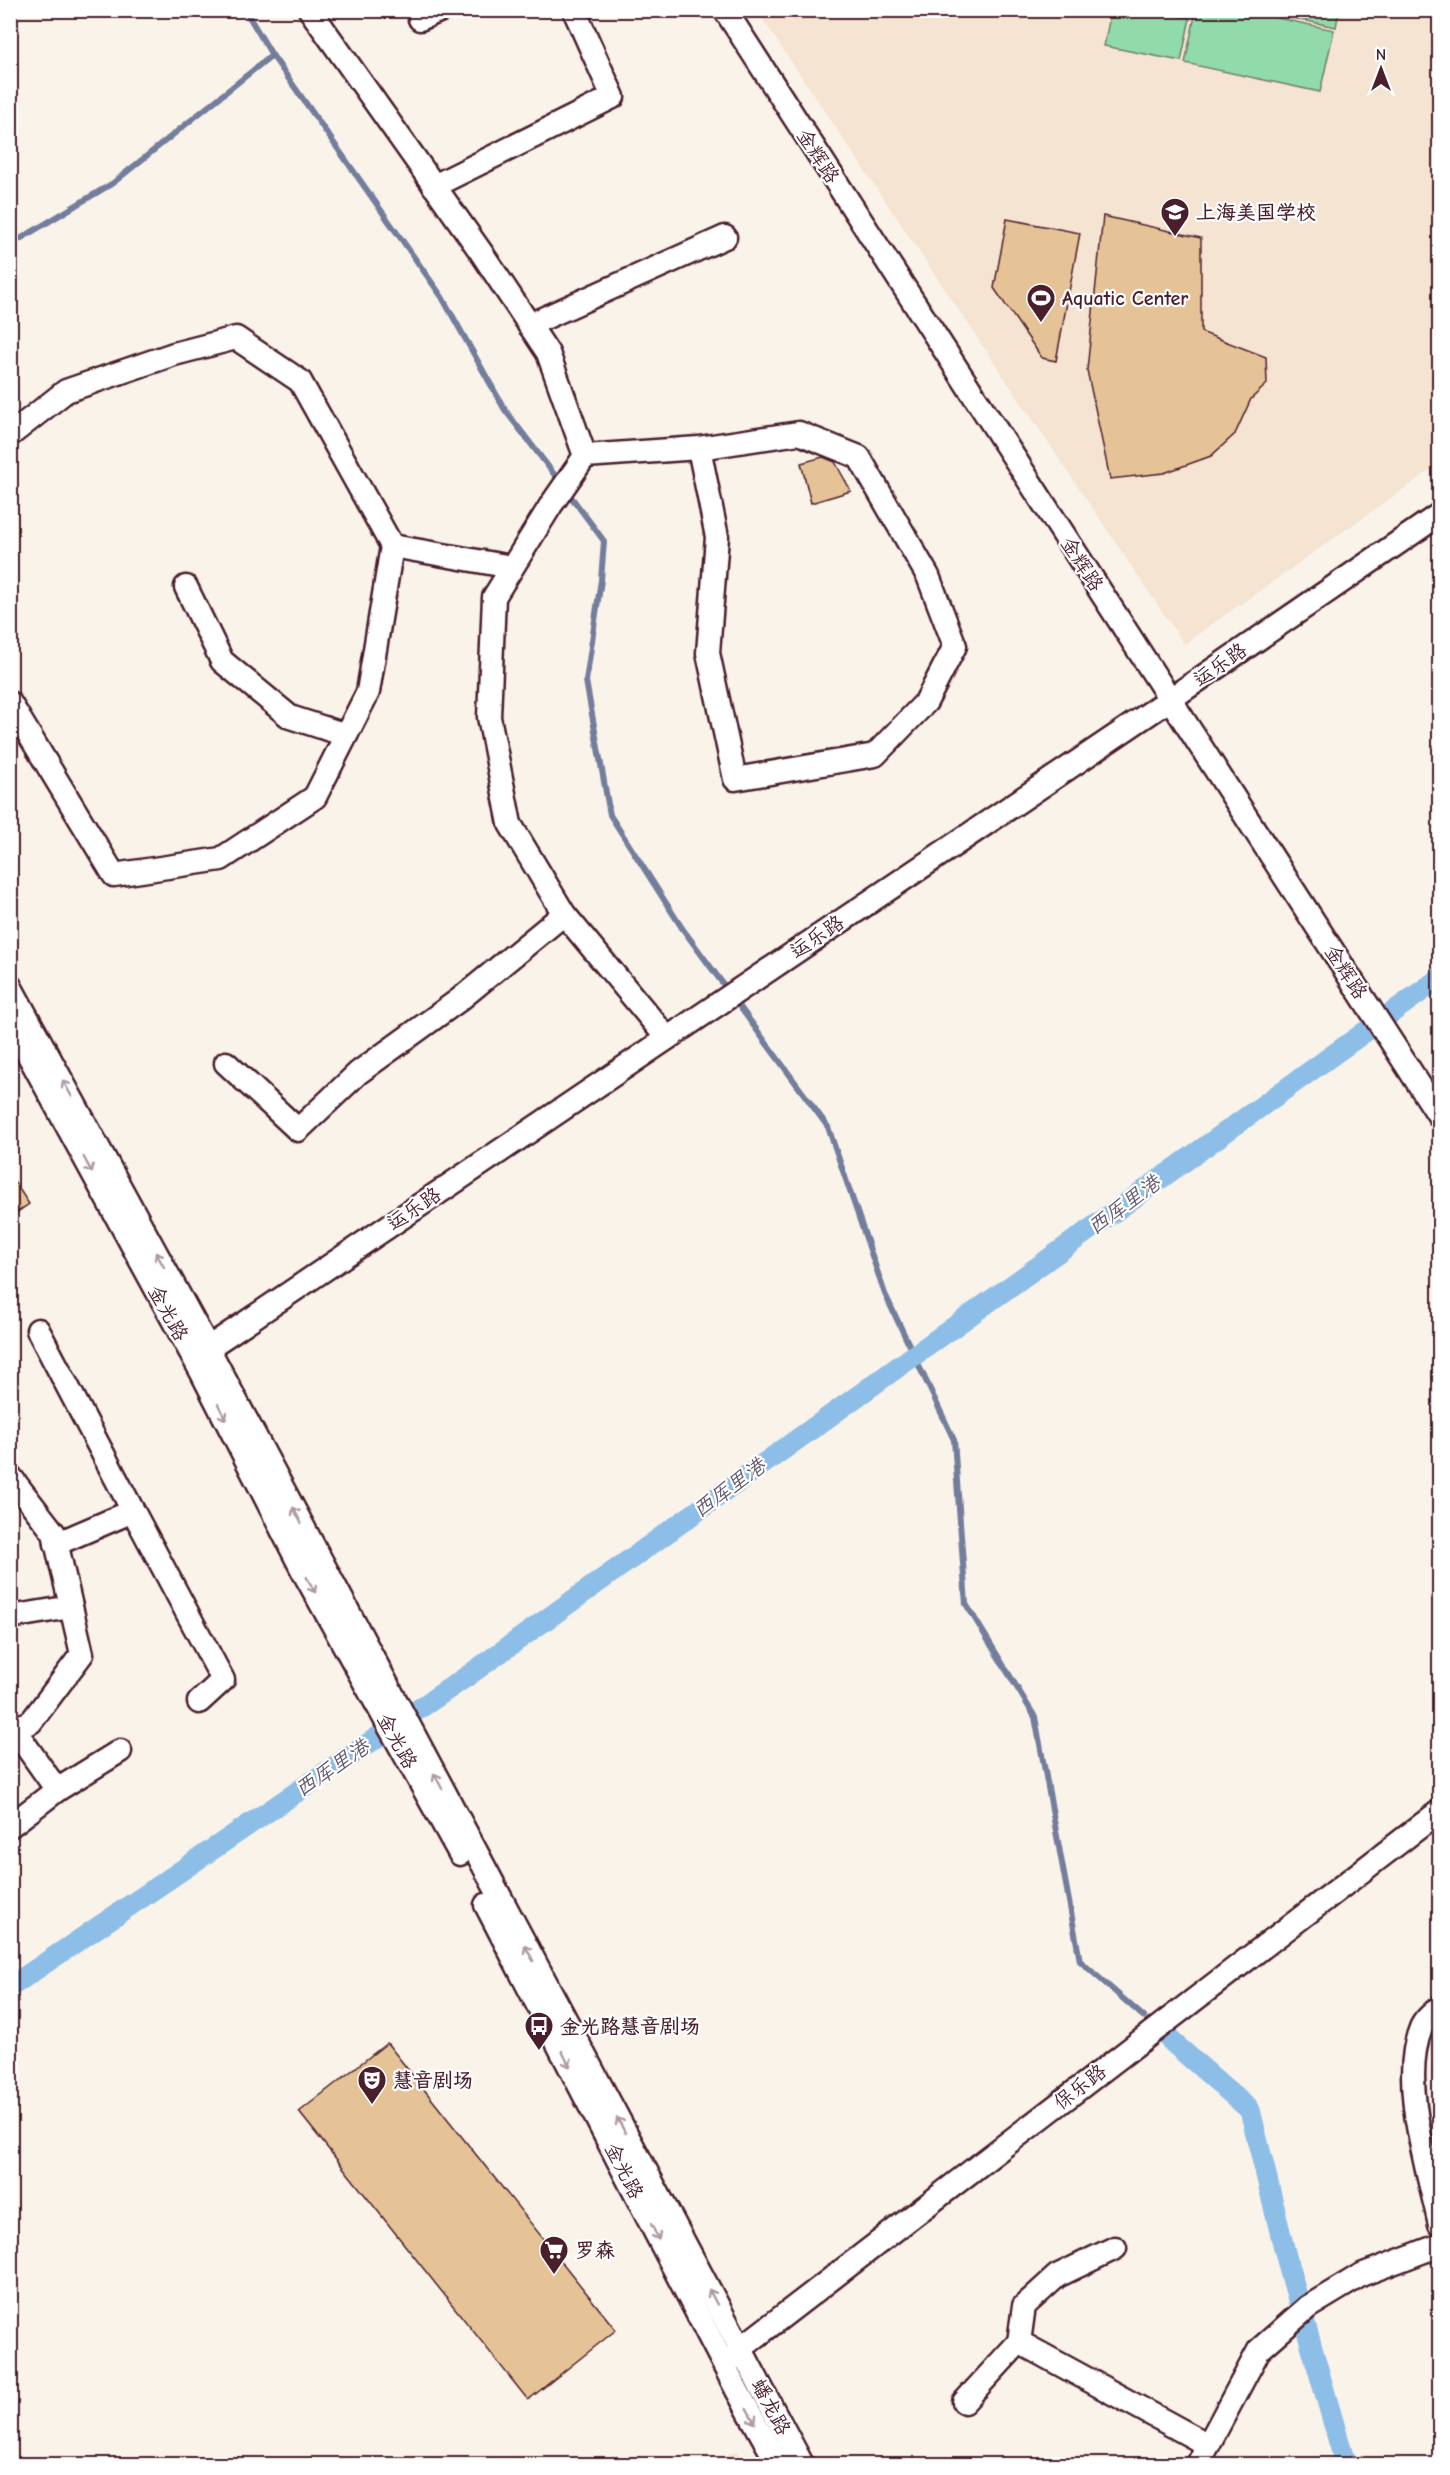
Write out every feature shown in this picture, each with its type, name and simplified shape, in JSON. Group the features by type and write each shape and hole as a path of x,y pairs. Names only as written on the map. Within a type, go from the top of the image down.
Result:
{"street":[{"path":"310,10 548,353 585,456"},
{"path":"420,20 441,10"},
{"path":"434,186 613,97 574,10"},
{"name":"金辉路","path":"725,10 1440,1117"},
{"path":"529,325 725,237"},
{"path":"10,435 66,391 174,354 236,338 300,381 392,546 368,692 315,797 221,859 114,875 10,704"},
{"path":"667,1038 564,914 510,824 489,717 494,597 571,475 585,456 699,448 799,433 859,457 928,576 955,646 926,702 875,755 735,779 708,653 717,537 699,448"},
{"name":"运乐路","path":"201,1354 1169,700 1440,514"},
{"path":"392,546 512,567"},
{"path":"186,587 222,661 290,717 346,735"},
{"path":"226,1063 298,1130 358,1073 459,1000 564,914"},
{"name":"金光路","path":"10,986 376,1684 411,1766 468,1869 778,2464"},
{"name":"金光路","path":"10,1021 201,1354"},
{"path":"38,1330 223,1680 199,1702"},
{"path":"10,1476 54,1533 82,1654 31,1722 12,1729 57,1790"},
{"path":"56,1544 133,1511"},
{"path":"10,1617 71,1607"},
{"name":"金光路","path":"376,1684 413,1734 740,2349"},
{"path":"10,1826 57,1790 120,1751"},
{"name":"保乐路","path":"725,2366 740,2349 1440,1811"},
{"path":"1440,2007 1422,2025 1413,2053 1413,2094 1440,2224"},
{"path":"1019,2342 1203,2455 1259,2350 1300,2314 1361,2275 1440,2245"},
{"path":"964,2402 1019,2342 1024,2306 1057,2276 1115,2248"},
{"name":"蟠龙路","path":"740,2349 802,2464"}],"shaded area":[{"name":"上海美国学校","path":"757,11 1439,11 1439,464 1184,644"},
{"path":"737,2450 745,2464 711,2464"}],"green space":[{"path":"1275,10 1339,11 1336,27 1274,14"},
{"path":"1111,11 1151,11 1190,18 1181,61 1104,46"},
{"path":"1196,11 1264,11 1263,15 1334,30 1320,92 1185,63"}],"building":[{"path":"1103,216 1201,238 1201,332 1266,357 1267,384 1251,399 1235,434 1211,456 1164,473 1110,479 1087,370"},
{"name":"Aquatic Center","path":"1007,219 1080,233 1056,361 1042,358 994,288"},
{"path":"823,457 835,462 851,491 811,503 801,463"},
{"path":"10,1175 29,1204 10,1217"},
{"path":"387,2043 616,2330 528,2400 299,2112"}],"waterway":[{"path":"245,10 272,55"},
{"path":"10,245 113,183 272,55 442,297 505,410 560,482"},
{"path":"566,490 604,541 601,580 586,681 610,815 682,928 828,1127 885,1294 954,1440 966,1604 1035,1717 1080,1961 1144,2017"},
{"name":"西厍里港","path":"10,1987 469,1675 1440,978"},
{"path":"1170,2040 1250,2110 1289,2268 1343,2456 1349,2464"}],"place":[{"name":"上海美国学校","path":"1175,238"},
{"name":"Aquatic Center","path":"1041,324"},
{"name":"金光路慧音剧场","path":"539,2052"},
{"name":"慧音剧场","path":"372,2106"},
{"name":"罗森","path":"554,2276"}]}
